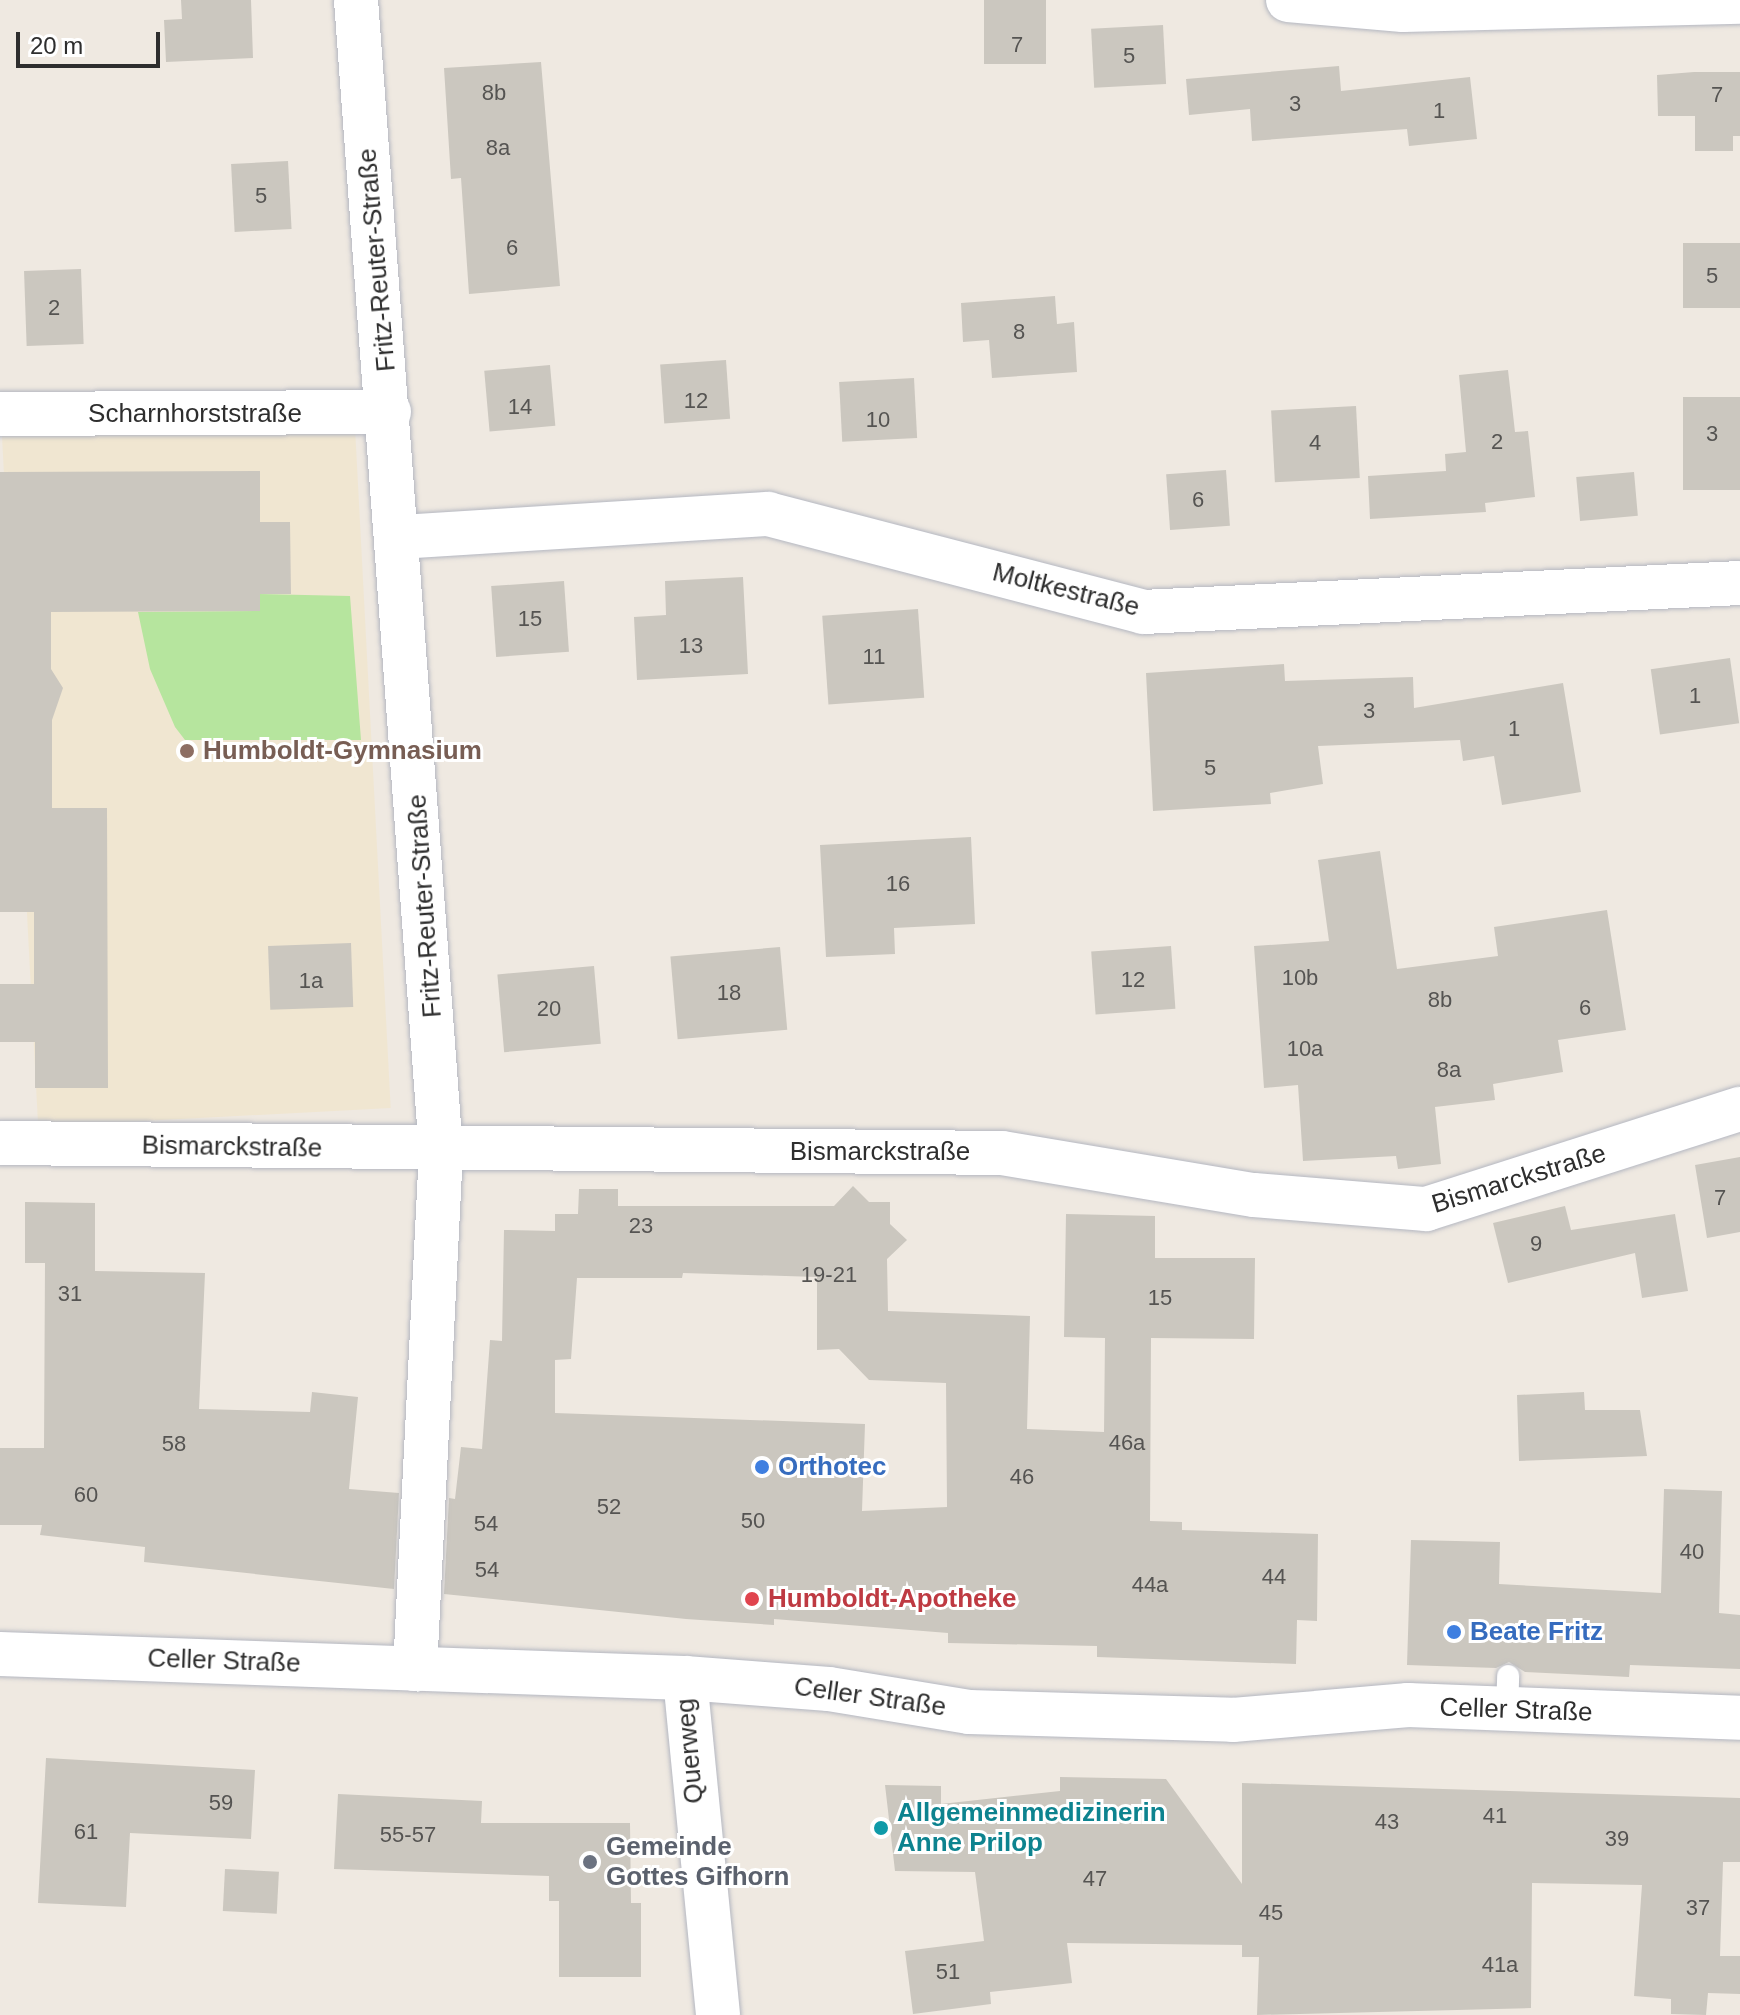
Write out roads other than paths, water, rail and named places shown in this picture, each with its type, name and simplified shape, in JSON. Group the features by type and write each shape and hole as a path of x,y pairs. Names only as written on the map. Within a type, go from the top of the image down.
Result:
{"street":[{"name":"Fritz-Reuter-Straße","path":"356,0 400,537 441,1151 415,1669"},
{"path":"1288,0 1403,10 1740,2"},
{"name":"Scharnhorststraße","path":"0,414 389,412"},
{"name":"Moltkestraße","path":"400,537 768,514 1143,612 1740,583"},
{"name":"Bismarckstraße","path":"0,1143 441,1151 1002,1153 1254,1195 1426,1209 1740,1109"},
{"name":"Celler Straße","path":"0,1654 685,1678 829,1689 969,1712 1233,1720 1507,1693 1740,1718"},
{"name":"Querweg","path":"685,1678 718,2015"}],"place":[{"name":"Humboldt-Gymnasium","path":"187,751"},
{"name":"Orthotec","path":"762,1467"},
{"name":"Humboldt-Apotheke","path":"752,1599"},
{"name":"Beate Fritz","path":"1454,1632"},
{"name":"Allgemeinmedizinerin Anne Prilop","path":"881,1828"},
{"name":"Gemeinde Gottes Gifhorn","path":"590,1862"}]}
